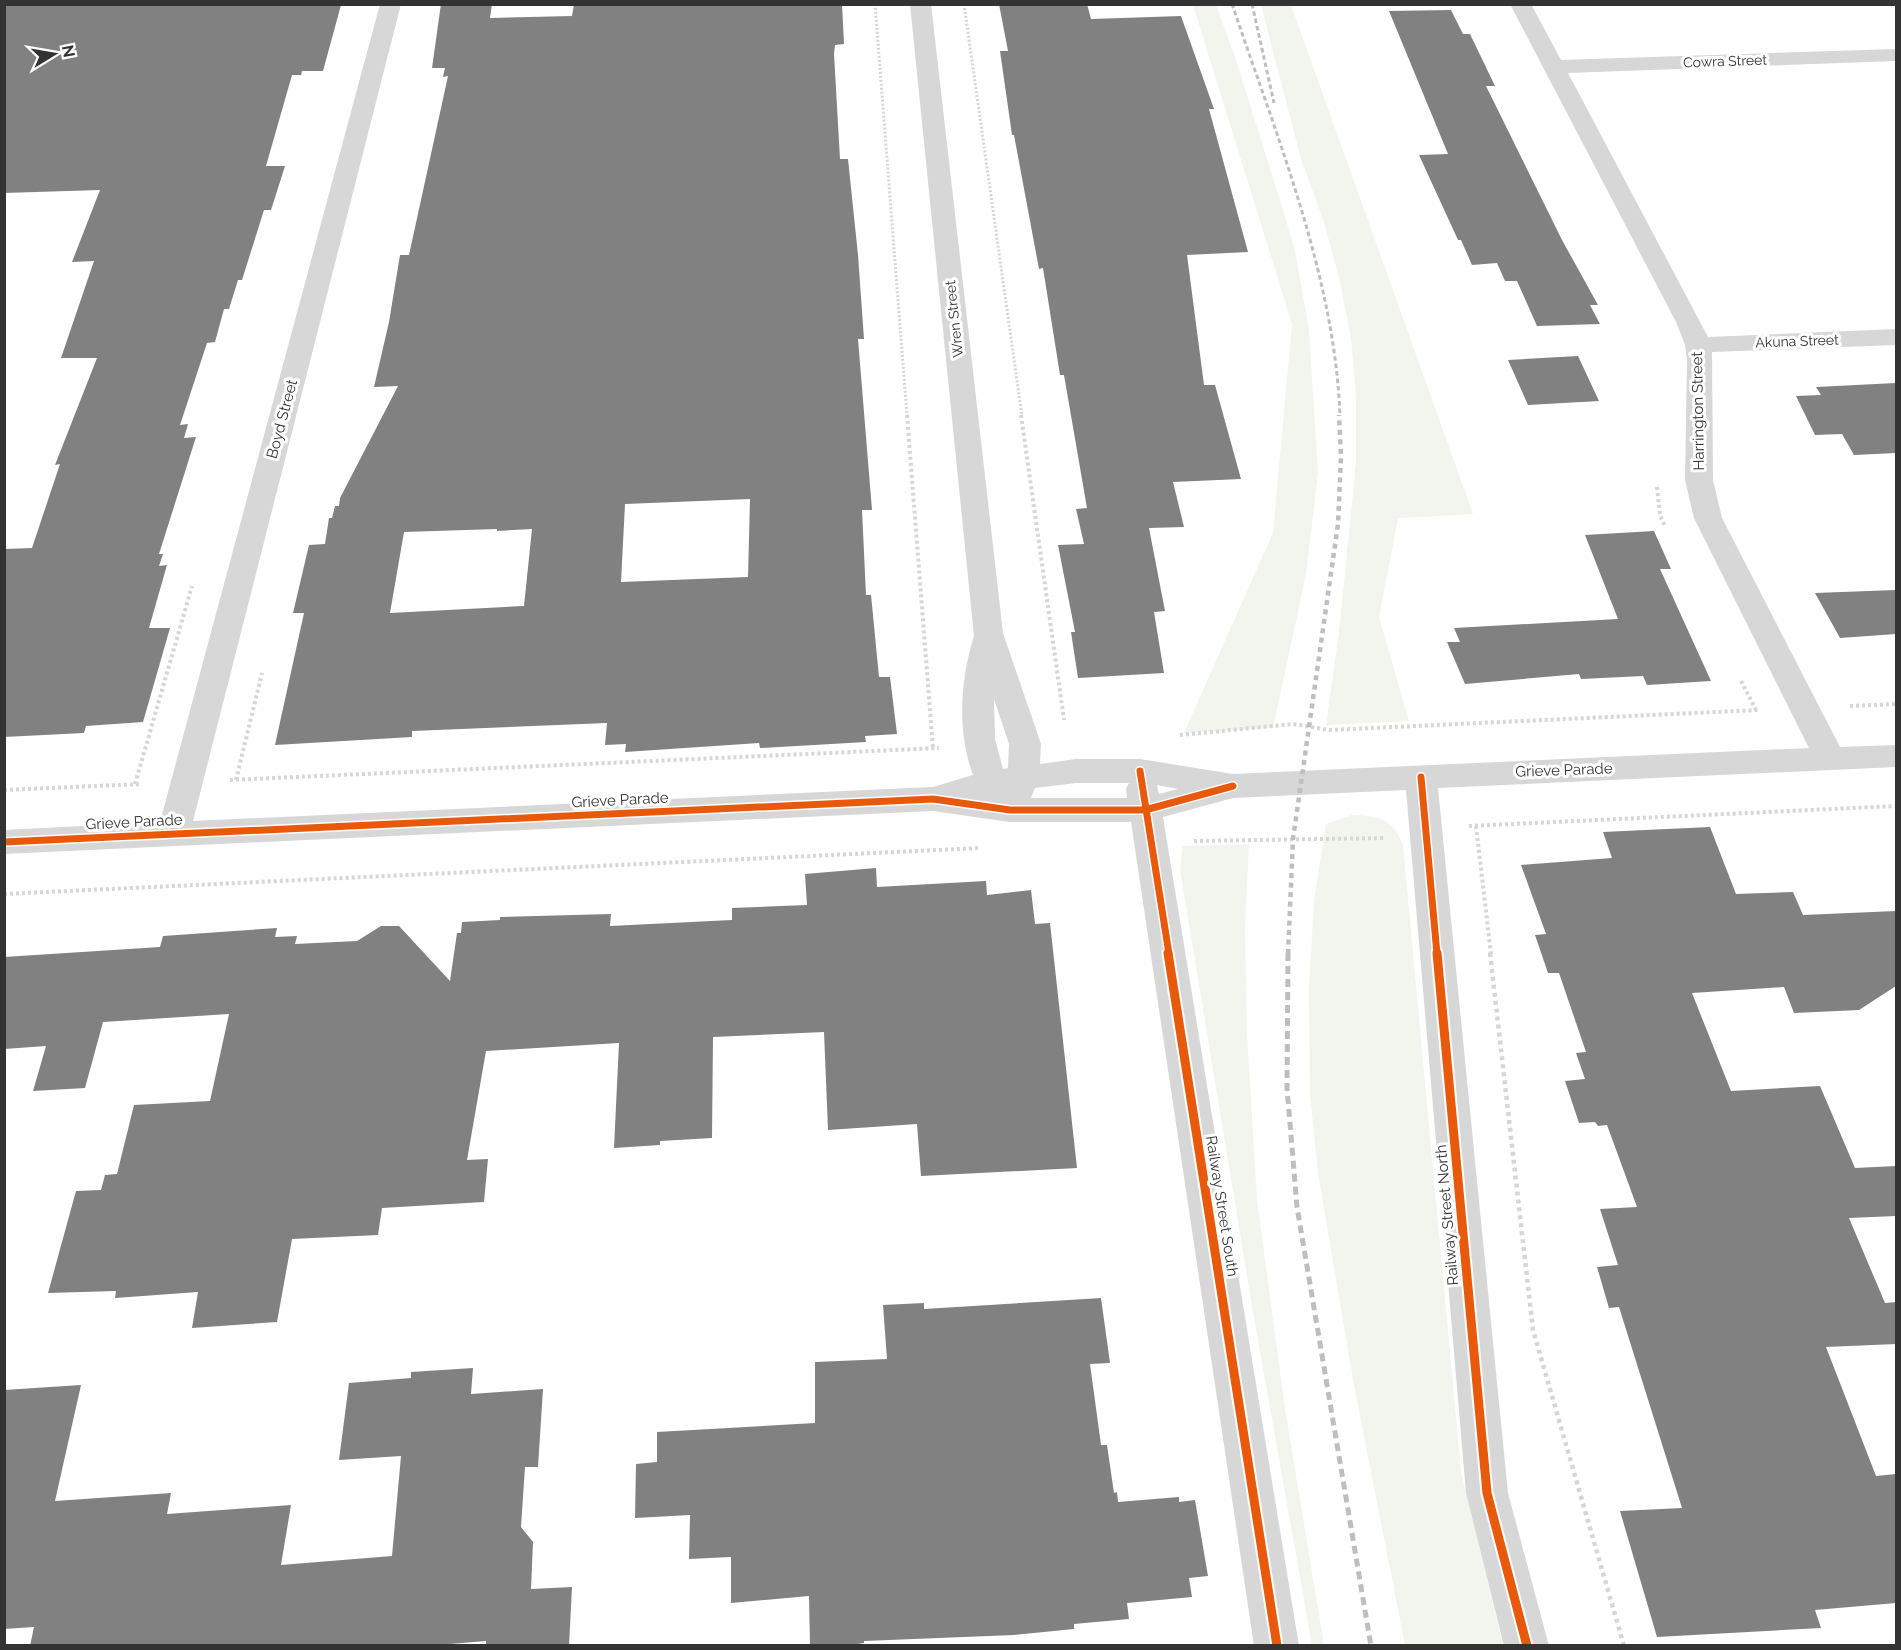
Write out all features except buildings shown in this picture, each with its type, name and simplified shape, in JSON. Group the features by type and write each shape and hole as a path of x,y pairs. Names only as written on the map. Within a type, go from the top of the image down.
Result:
{"street":[{"name":"Boyd Street","path":"173,834 391,4"},
{"name":"Wren Street","path":"920,4 988,633 1025,744 1024,776 1010,810"},
{"name":"Harrington Street","path":"1520,4 1680,304 1698,345 1699,480 1708,518 1830,759"},
{"name":"Cowra Street","path":"1553,67 1896,56"},
{"name":"Akuna Street","path":"1698,345 1896,337"},
{"name":"Wren Street","path":"988,633 978,696 978,747 991,782 1010,810"},
{"name":"Grieve Parade","path":"933,799 991,782 1076,771 1140,771 1233,786 1896,756"},
{"name":"Railway Street South","path":"1140,771 1277,1646"},
{"name":"Railway Street North","path":"1421,777 1487,1492 1527,1646"},
{"name":"Grieve Parade","path":"4,842 933,799 1148,826 1233,786"}],"path":[{"path":"875,4 933,749"},
{"path":"964,4 1067,742 1076,771"},
{"path":"1657,482 1660,515 1669,534"},
{"path":"1740,678 1756,710"},
{"path":"1148,826 1314,841 1425,836 1476,825 1896,806"},
{"path":"1476,825 1533,1330 1624,1646"},
{"path":"4,894 989,847"}],"shaded area":[{"path":"1193,5 1216,5 1235,57 1295,251 1309,330 1318,473 1306,574 1273,728 1184,733 1273,533 1292,324"},
{"path":"1261,5 1291,5 1473,514 1398,518 1379,617 1409,721 1326,725 1339,633 1356,463 1356,397 1351,338 1340,282 1324,222 1301,159"},
{"path":"1352,815 1370,816 1390,824 1403,845 1461,1472 1503,1645 1405,1645 1354,1385 1318,1173 1310,1094 1309,989 1314,901 1326,824"},
{"path":"1249,844 1245,928 1247,1034 1257,1200 1285,1409 1324,1645 1312,1645 1251,1300 1180,869 1183,846"}],"railway":[{"path":"1232,4 1301,207 1315,259 1336,364 1340,416"},
{"path":"1252,4 1274,103"},
{"path":"1288,954 1293,839 1338,524 1341,457 1339,415"},
{"path":"1288,953 1287,1088 1297,1207 1371,1646"}],"cycle path":[{"path":"1140,771 1277,1646"},
{"path":"1421,777 1487,1493 1527,1646"},
{"path":"4,842 933,799 1010,810 1145,810 1233,786"}]}
